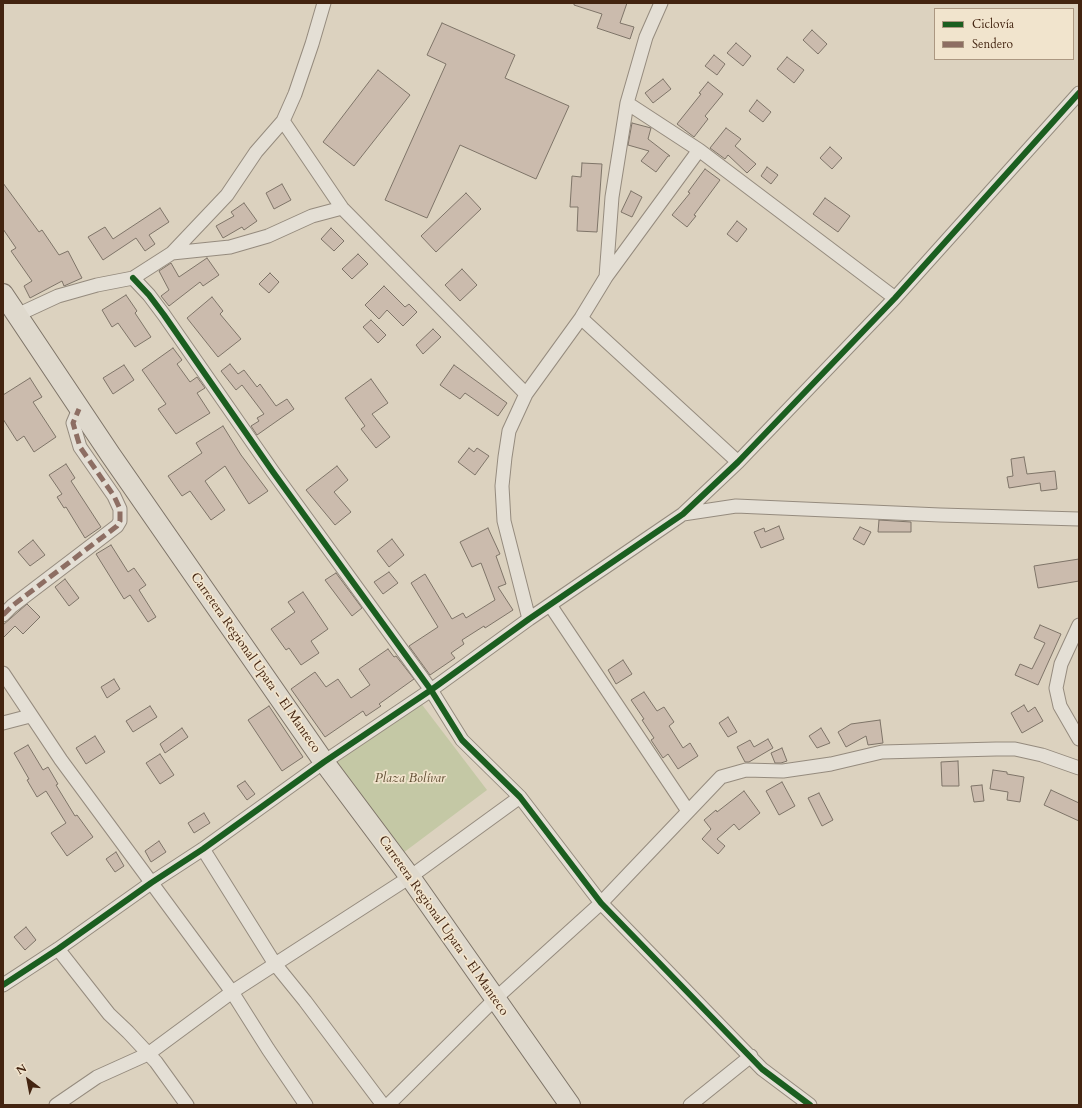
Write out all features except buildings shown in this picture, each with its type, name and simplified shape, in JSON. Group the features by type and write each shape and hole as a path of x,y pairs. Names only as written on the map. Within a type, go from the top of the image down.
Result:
{"main road":[{"name":"Carretera Regional Upata - El Manteco","path":"3,294 79,409 324,762 410,877 570,1105"}],"street":[{"path":"17,315 58,296 97,285 133,278 172,253 227,196 256,152 283,121 295,94 324,3"},
{"path":"606,277 612,197 627,103 646,37 661,5"},
{"path":"3,985 203,849 324,762 683,514 738,462 895,298 1079,93"},
{"path":"627,103 699,150 895,298"},
{"path":"283,121 342,208 526,394"},
{"path":"529,619 504,521 502,486 504,457 509,431 526,394 581,318 606,277 699,150"},
{"path":"172,253 230,247 268,236 312,216 342,208"},
{"path":"133,278 164,314 273,472 430,690 462,740 520,797 601,903 762,1069 810,1105"},
{"path":"581,318 738,462"},
{"path":"3,615 12,606 117,526 120,521 120,509 114,496 80,447 73,424 79,409"},
{"path":"683,514 736,506 940,515 1079,519"},
{"path":"550,605 688,811"},
{"path":"1079,625 1061,664 1056,688 1060,706 1079,740"},
{"path":"3,673 60,760 232,992 306,1105"},
{"path":"3,722 30,716"},
{"path":"388,1105 496,999 601,903 721,777 746,770 783,771 830,764 882,752 1015,749 1079,768"},
{"path":"56,1105 96,1077 148,1054 232,992 410,877 520,797"},
{"path":"203,849 275,964 305,1001 383,1105"},
{"path":"58,949 109,1014 148,1054 188,1105"},
{"path":"690,1105 751,1056"}],"green space":[{"name":"Plaza Bolívar","path":"420,702 487,790 399,856 333,765"}],"marked path":[{"path":"3,615 12,606 117,526 120,521 120,509 114,496 80,447 73,423 79,409"}],"cycle path":[{"path":"3,985 203,849 324,762 431,690 529,619 683,514 738,462 895,298 1079,93"},
{"path":"133,278 149,295 164,315 273,472 431,690 462,740 520,797 601,903 762,1069 810,1105"}]}
